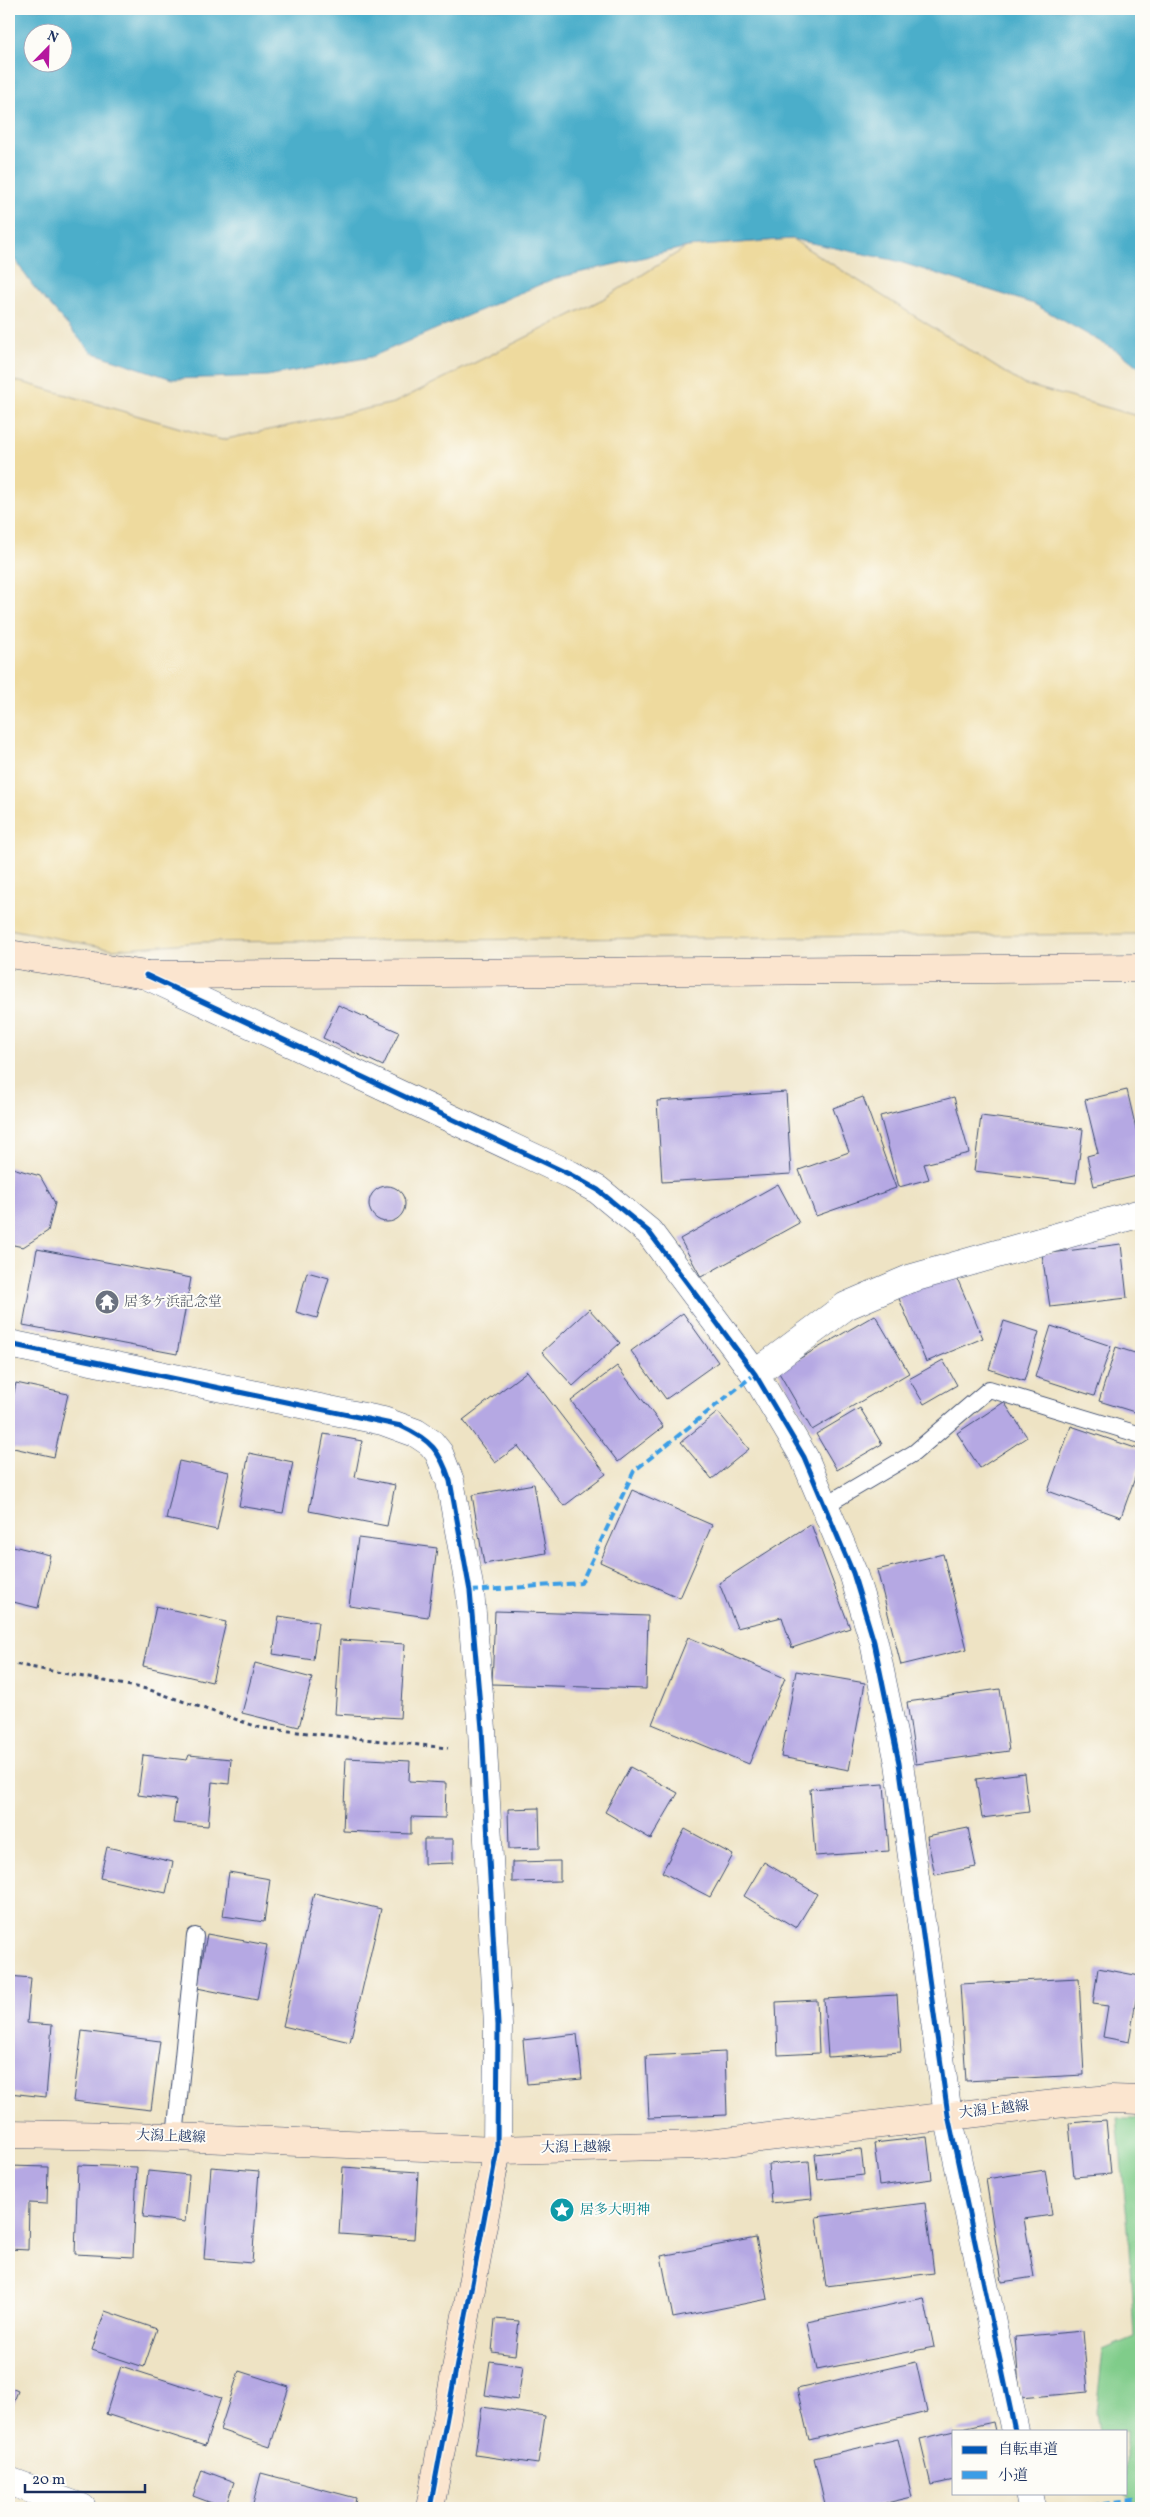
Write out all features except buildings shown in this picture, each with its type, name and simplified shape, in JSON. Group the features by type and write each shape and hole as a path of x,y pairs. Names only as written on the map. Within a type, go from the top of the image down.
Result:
{"street":[{"path":"9,954 146,975 1141,968"},
{"path":"146,975 571,1174 598,1190 648,1232 755,1374 804,1457 853,1573 874,1642 899,1763 948,2115 1015,2430"},
{"path":"755,1374 846,1306 909,1279 1141,1213"},
{"path":"9,1344 383,1421 409,1429 430,1443 439,1453 450,1481 470,1591 482,1752 498,2025 496,2150 430,2508"},
{"name":"大潟上越線","path":"9,2134 175,2137 496,2150 699,2145 1073,2102 1111,2099 1141,2100"},
{"path":"9,2481 82,2508"},
{"path":"1029,2494 1032,2508"}],"lane":[{"path":"824,1506 914,1453 989,1389 1141,1435"},
{"path":"175,2137 195,1936"}],"path":[{"path":"9,1664 146,1689 262,1728 482,1752"}],"green space":[{"path":"1117,2118 1141,2118 1141,2508 1124,2494 1128,2494 1128,2430 1099,2430 1096,2413 1103,2350 1134,2337 1128,2229"}],"sand":[{"path":"792,239 1023,384 1141,417 1141,934 202,942 113,949 9,929 9,380 222,440 394,403 603,299 687,247"}],"water":[{"path":"9,9 1141,9 1141,369 1122,354 1034,304 893,260 792,239 687,247 553,279 371,357 267,376 172,379 91,352 33,286 9,251"}],"marked path":[{"path":"470,1591 581,1583 634,1471 755,1374"},
{"path":"1067,2508 1141,2500"}],"cycle path":[{"path":"146,975 571,1175 598,1190 649,1232 755,1374 804,1457 853,1573 874,1642 899,1763 948,2115 1015,2430"},
{"path":"9,1344 401,1426 420,1436 433,1448 438,1454 450,1481 470,1591 482,1729 498,2025 497,2150 430,2508"}],"place":[{"name":"居多ケ浜記念堂","path":"107,1302"},
{"name":"居多大明神","path":"562,2210"}]}
